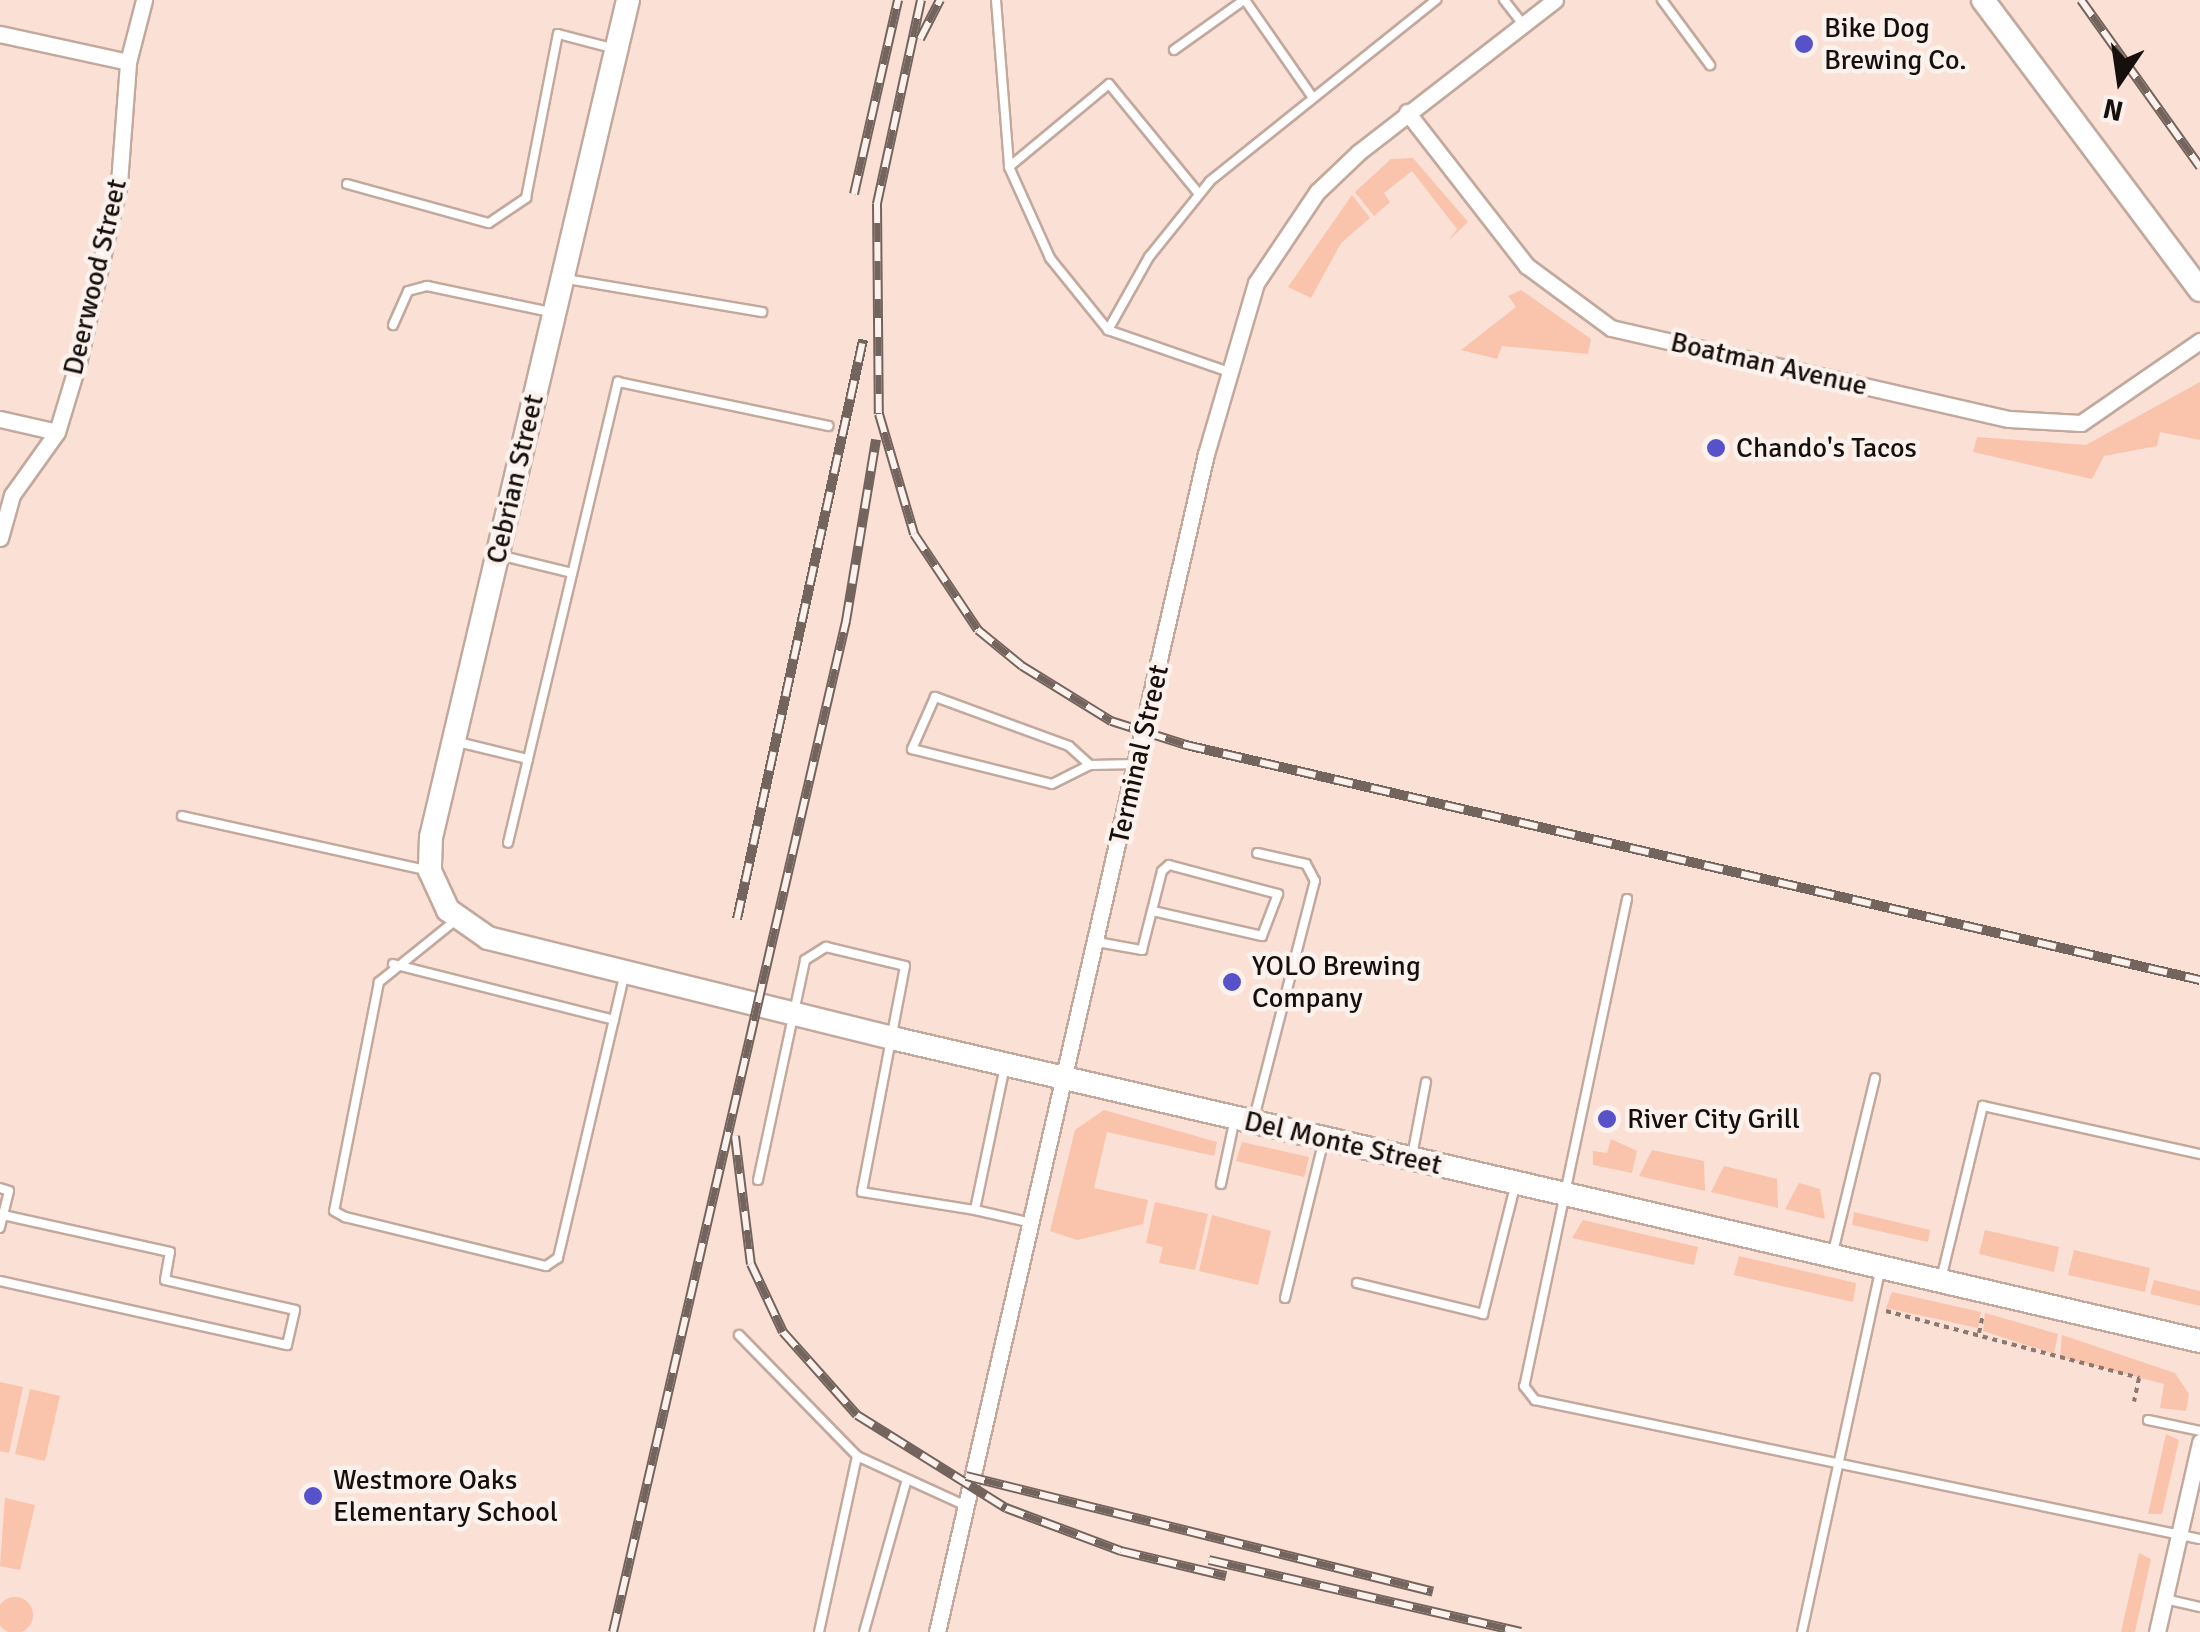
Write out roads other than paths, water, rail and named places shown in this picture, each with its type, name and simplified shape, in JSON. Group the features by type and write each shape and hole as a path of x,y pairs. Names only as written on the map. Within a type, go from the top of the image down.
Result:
{"street":[{"name":"Deerwood Street","path":"0,538 12,495 57,432 120,183 128,62 144,0"},
{"name":"Cebrian Street","path":"430,871 454,741 628,0"},
{"name":"Terminal Street","path":"937,1632 1229,372 1270,254 1317,192 1407,112 1555,0"},
{"path":"1982,0 2200,290"},
{"path":"0,34 128,62"},
{"name":"Boatman Avenue","path":"1407,112 1527,266 1611,328 2009,420 2081,422 2200,341"},
{"path":"0,419 57,432"},
{"path":"430,871 459,917"},
{"name":"Del Monte Street","path":"459,917 488,938 1066,1080 1942,1275 2200,1342"},
{"path":"2157,1632 2200,1442"}],"lane":[{"path":"996,0 1009,167 1050,258 1108,330 1229,372"},
{"path":"1174,50 1244,0 1311,96"},
{"path":"1108,330 1199,194 1311,96 1436,0"},
{"path":"1504,0 1523,24"},
{"path":"1662,0 1710,65"},
{"path":"346,184 490,223 526,198 558,34 617,49"},
{"path":"1009,167 1109,84 1199,194"},
{"path":"562,278 762,312"},
{"path":"393,324 408,291 427,286 554,313"},
{"path":"508,844 618,382 828,426"},
{"path":"498,554 572,573"},
{"path":"1090,765 1069,746 936,697 912,748 1052,784 1090,765 1136,764"},
{"path":"454,741 528,759"},
{"path":"182,816 430,871"},
{"path":"1221,1184 1244,1121 1316,881 1306,864 1257,853"},
{"path":"1097,942 1142,950 1153,912 1170,865 1278,894 1262,936 1153,912"},
{"path":"1627,899 1574,1118 1584,1133 1524,1386 1534,1400 2200,1539"},
{"path":"459,917 392,964 378,982 334,1211 345,1218 546,1266 558,1258 625,972"},
{"path":"758,1180 805,960 826,947 905,966 908,989 862,1192 975,1210 1032,1224"},
{"path":"392,964 614,1020"},
{"path":"975,1210 1005,1065"},
{"path":"1832,1252 1875,1078"},
{"path":"1412,1158 1426,1082"},
{"path":"1942,1275 1983,1106 2200,1154"},
{"path":"1285,1298 1324,1139"},
{"path":"1357,1283 1483,1314 1516,1182"},
{"path":"0,1188 9,1190 0,1228"},
{"path":"0,1280 287,1345 295,1310 165,1280 170,1252 3,1215"},
{"path":"1802,1632 1882,1263"},
{"path":"739,1335 857,1456 906,1484 966,1506"},
{"path":"2148,1420 2200,1431"},
{"path":"817,1631 857,1456"},
{"path":"864,1632 906,1484"},
{"path":"2164,1599 2200,1608"}],"railway":[{"path":"854,194 898,0"},
{"path":"921,0 877,204 879,414 914,534 978,630 1022,666 1111,721 1186,745 2200,980"},
{"path":"920,39 940,0"},
{"path":"2081,0 2200,167"},
{"path":"737,919 863,340"},
{"path":"613,1632 846,621 876,439"},
{"path":"735,1136 751,1264 783,1332 857,1415 1006,1508 1121,1551 1226,1576"},
{"path":"966,1476 1433,1592"},
{"path":"1209,1560 1521,1632"}],"place":[{"name":"Bike Dog Brewing Co.","path":"1804,44"},
{"name":"Chando's Tacos","path":"1716,448"},
{"name":"YOLO Brewing Company","path":"1232,982"},
{"name":"River City Grill","path":"1607,1119"},
{"name":"Westmore Oaks Elementary School","path":"313,1496"}]}
